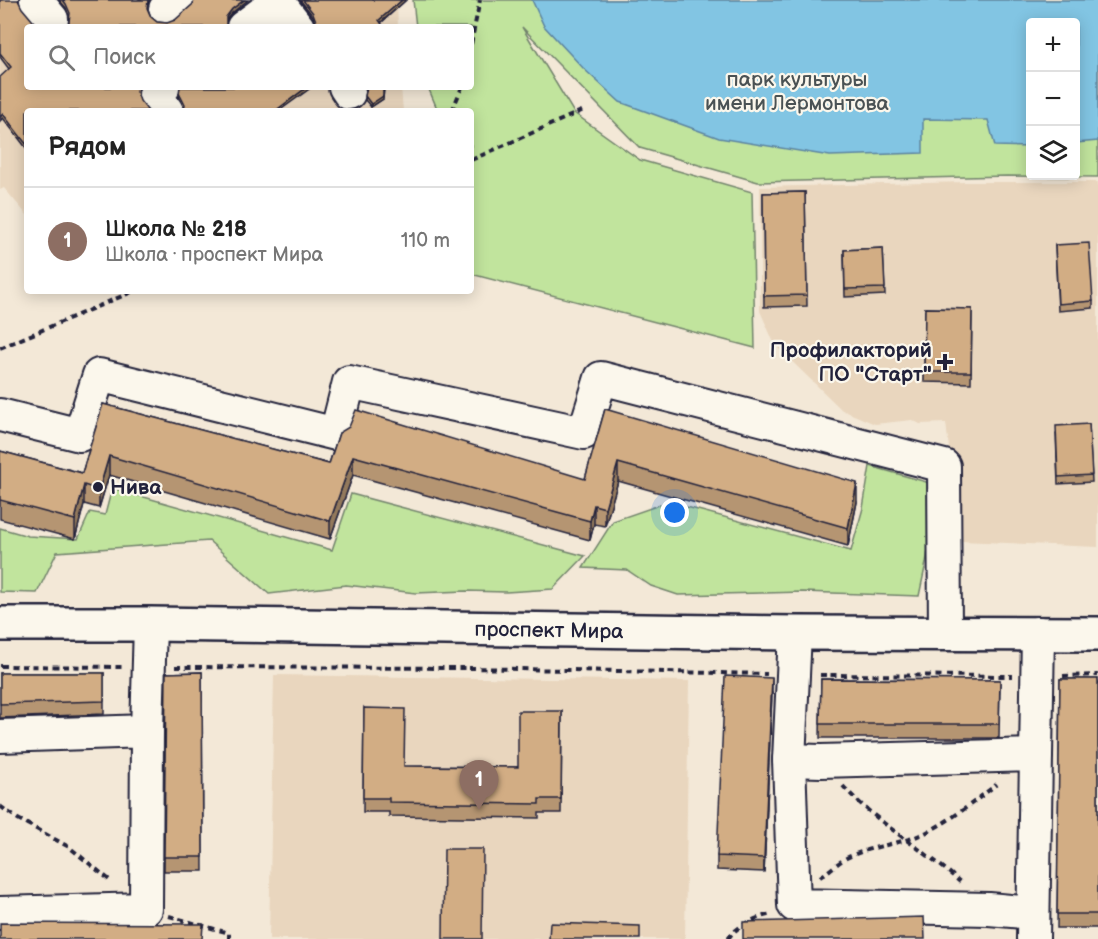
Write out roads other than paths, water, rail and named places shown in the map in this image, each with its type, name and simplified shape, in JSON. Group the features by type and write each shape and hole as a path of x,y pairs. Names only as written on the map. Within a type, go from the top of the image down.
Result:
{"main road":[{"name":"проспект Мира","path":"0,624 1098,634"}],"lane":[{"path":"247,24 278,0 296,24"},
{"path":"0,415 80,435 99,375 336,434 349,382 584,434 601,378 944,466 945,633"},
{"path":"0,913 146,909 150,624"},
{"path":"795,633 789,760 797,904 989,909 1033,926 1038,633"},
{"path":"0,736 147,731"},
{"path":"789,760 1036,755"}],"water":[{"name":"парк культуры имени Лермонтова","path":"532,0 1098,0 1098,141 1080,143 1080,18 1026,18 1026,147 995,146 988,120 923,119 923,153 830,156 719,138 620,102 584,69 544,26"}],"place":[{"name":"Профилакторий ПО \"Старт\"","path":"945,362"},
{"name":"Нива","path":"98,487"},
{"name":"Школа № 218","path":"479,810"}]}
